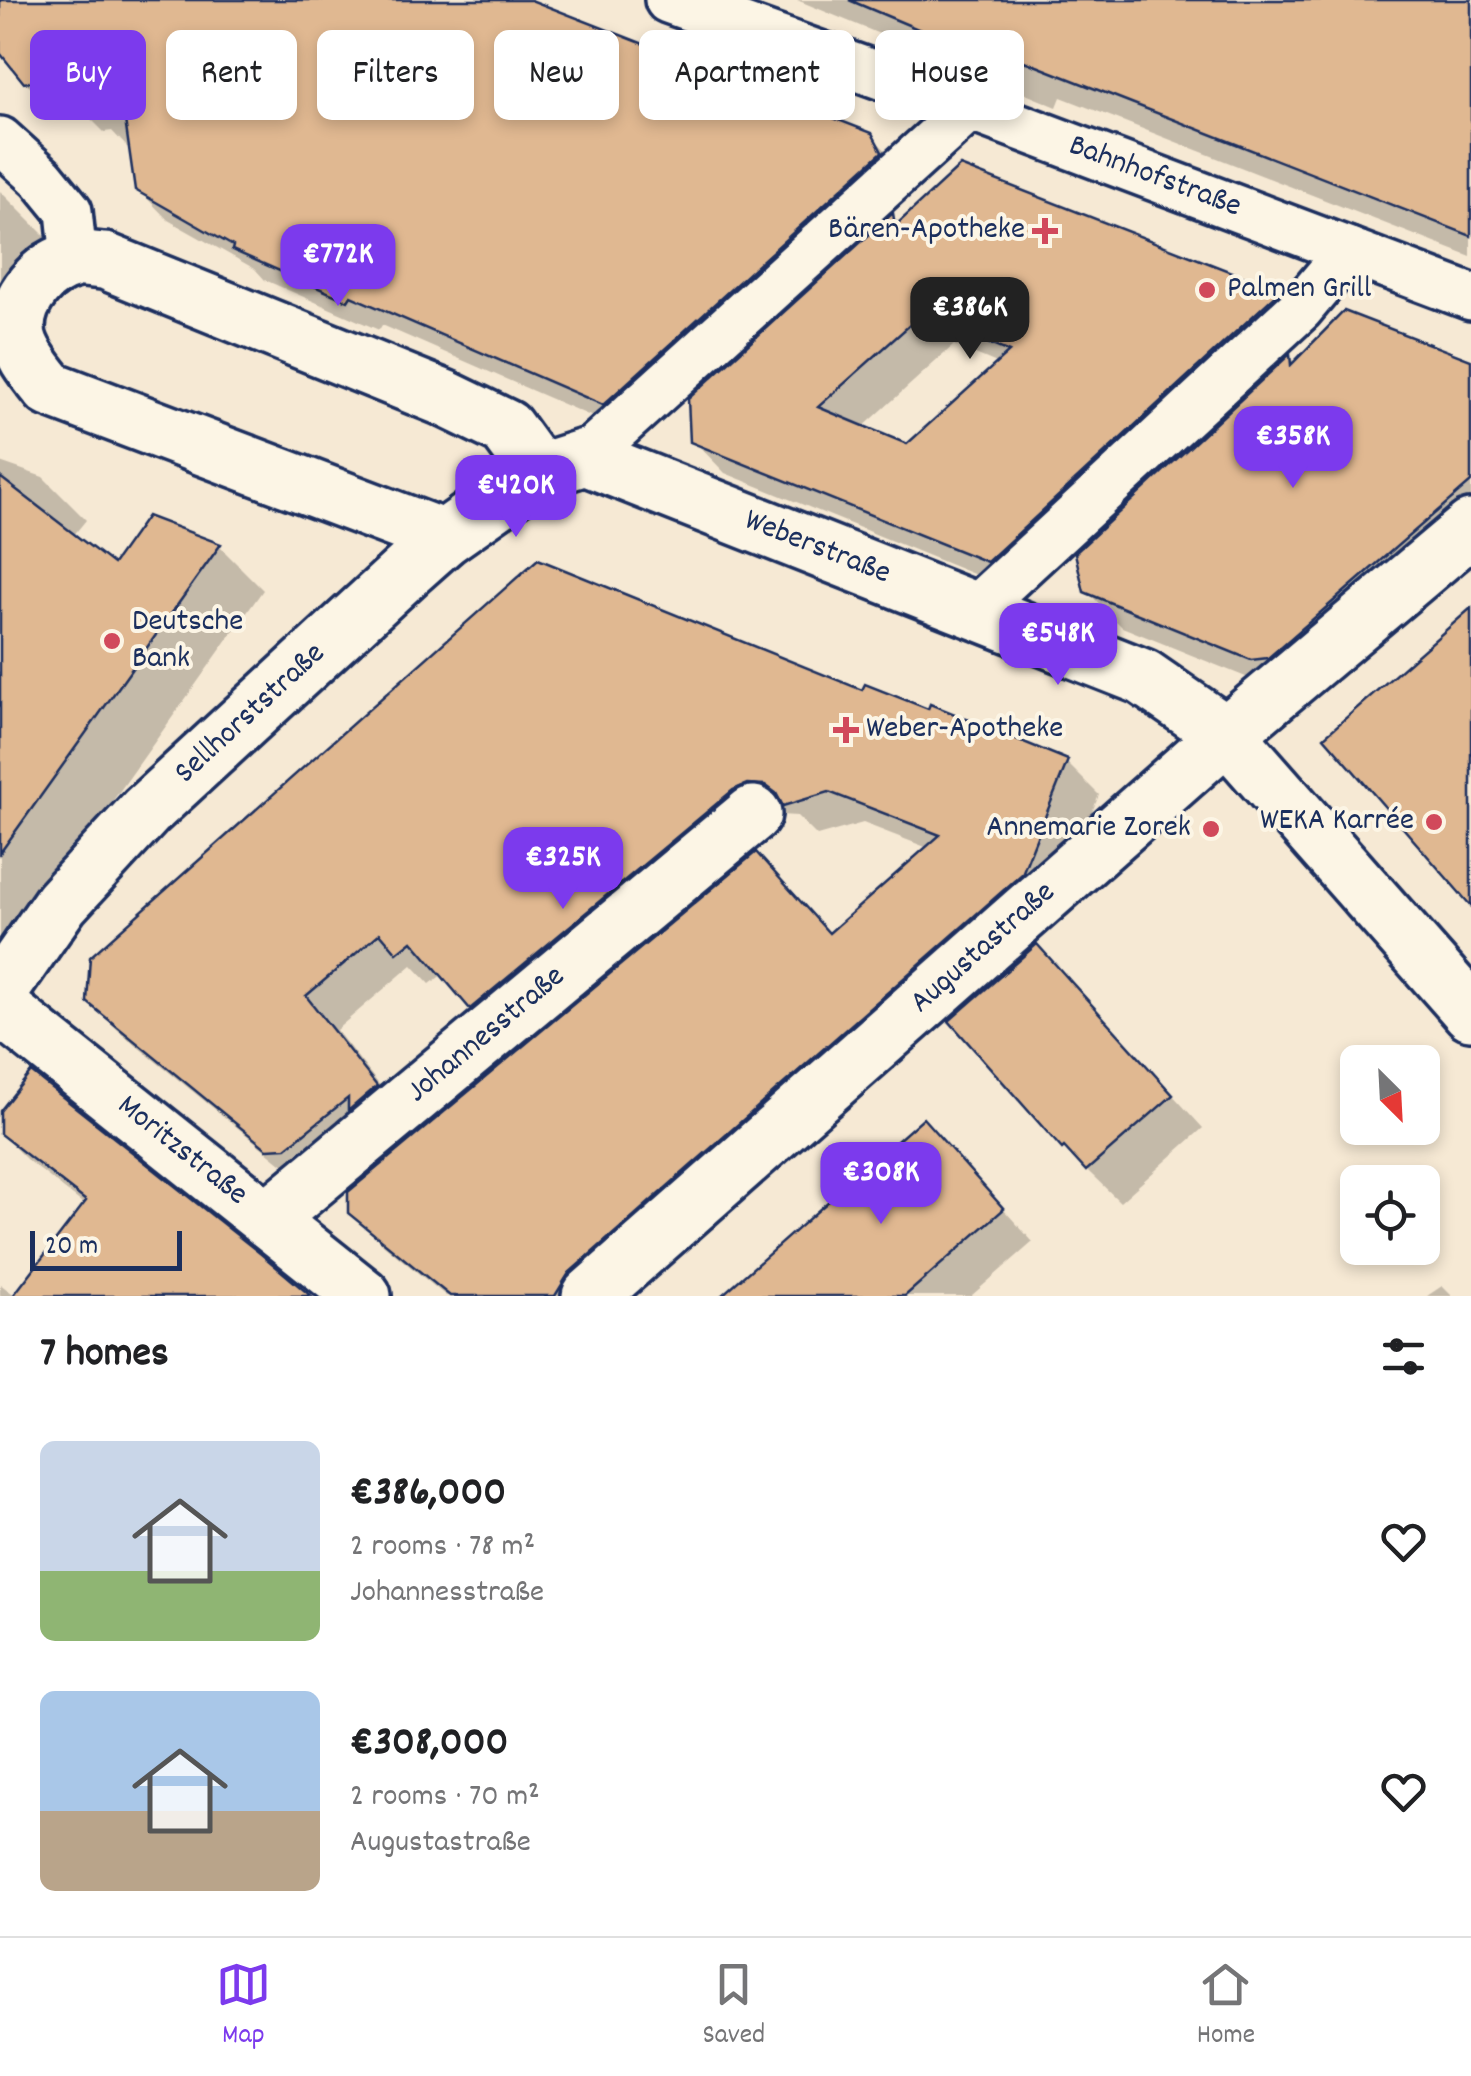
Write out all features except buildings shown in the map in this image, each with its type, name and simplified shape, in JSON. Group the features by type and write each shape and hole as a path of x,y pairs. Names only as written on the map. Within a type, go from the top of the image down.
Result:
{"street":[{"name":"Bahnhofstraße","path":"672,1 875,74"},
{"name":"Sellhorststraße","path":"0,991 61,903 146,811 444,538 561,465 956,120"},
{"name":"Bahnhofstraße","path":"1002,120 1471,297"},
{"path":"0,140 42,178 69,211 74,259"},
{"path":"975,609 1300,309 1349,250"},
{"path":"444,538 50,389 8,336 22,300 43,276 74,259 104,261 444,398 506,428 561,465"},
{"name":"Weberstraße","path":"561,465 975,609 1143,677 1226,735 1471,1012"},
{"name":"Augustastraße","path":"590,1296 1226,735 1471,528"},
{"name":"Johannesstraße","path":"268,1218 753,814"},
{"name":"Moritzstraße","path":"0,1007 362,1296"}],"place":[{"name":"Bären-Apotheke","path":"1045,231"},
{"name":"Palmen Grill","path":"1207,290"},
{"name":"Deutsche Bank","path":"112,641"},
{"name":"Weber-Apotheke","path":"846,730"},
{"name":"WEKA Karrée","path":"1434,822"},
{"name":"Annemarie Zorek","path":"1211,829"}]}
